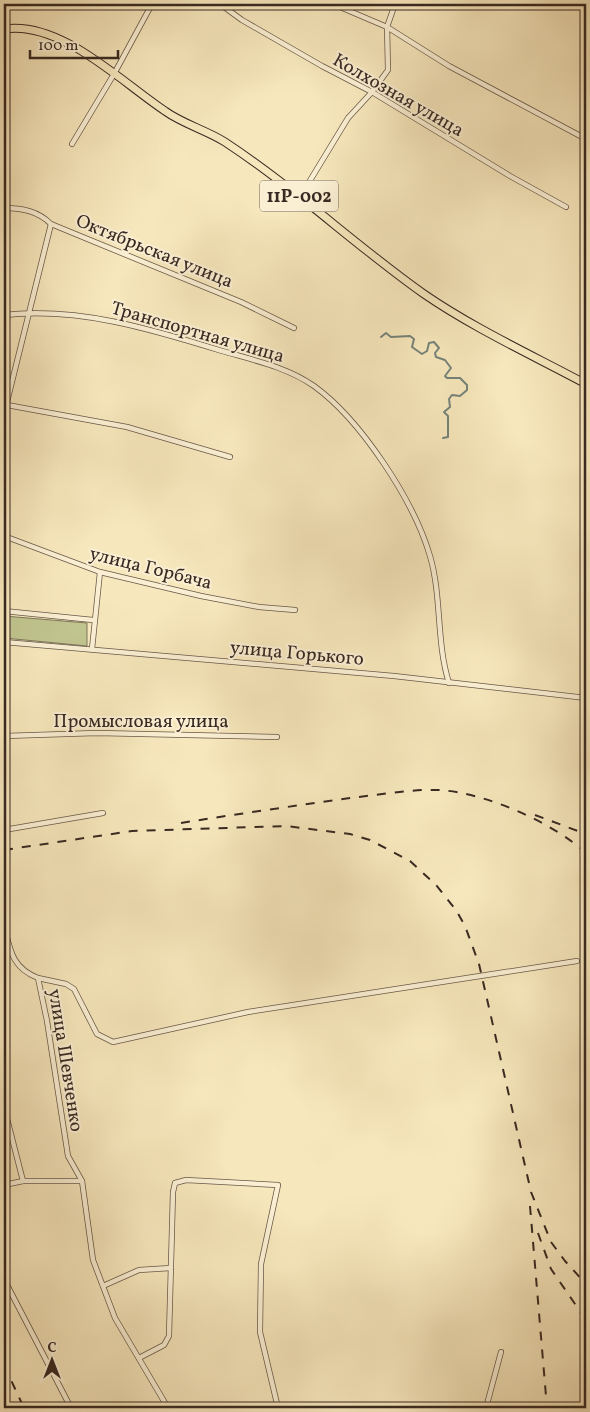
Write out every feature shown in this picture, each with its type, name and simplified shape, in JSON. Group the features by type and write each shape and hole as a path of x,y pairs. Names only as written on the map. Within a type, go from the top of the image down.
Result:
{"main road":[{"name":"11Р-002","path":"4,29 23,27 40,30 66,42 166,112 225,142 300,197 423,293 459,317 586,384"}],"street":[{"path":"72,144 114,74 152,4"},
{"name":"Колхозная улица","path":"220,4 242,20 372,92 566,208"},
{"path":"333,4 387,27 449,66 586,139"},
{"path":"300,197 348,118 372,92 388,70 387,27 395,4"},
{"name":"Октябрьская улица","path":"4,208 22,208 42,215 51,224 232,298 294,328"},
{"path":"4,414 51,224"},
{"name":"Транспортная улица","path":"4,315 29,312 62,313 102,318 274,366 314,386 341,410 367,441 393,478 415,521 430,556 437,590 444,668 449,683"},
{"path":"7,406 127,426 230,457"},
{"name":"улица Горбача","path":"4,536 100,572 259,607 295,610"},
{"path":"92,649 93,620 100,572"},
{"path":"4,611 93,620"},
{"name":"улица Горького","path":"4,642 385,675 586,698"},
{"name":"Промысловая улица","path":"4,736 97,733 277,737"},
{"path":"4,830 104,813"},
{"name":"улица Шевченко","path":"4,925 15,962 26,974 38,978 47,1020 68,1156 82,1180"},
{"path":"38,978 66,984 74,989 97,1034 113,1042 248,1012 577,961"},
{"path":"4,1107 23,1181"},
{"path":"4,1185 23,1181 82,1180 93,1260 115,1318 168,1408"},
{"path":"139,1358 164,1345 169,1336 173,1192 176,1183 186,1180 278,1185 261,1264 260,1332 278,1408"},
{"path":"103,1286 139,1270 171,1268"},
{"path":"4,1275 6,1283 71,1408"},
{"path":"486,1408 501,1352"}],"green space":[{"path":"4,616 87,623 87,646 4,638"}],"waterway":[{"path":"381,337 386,333 391,337 410,336 414,339 412,347 422,354 427,351 429,343 434,342 439,348 435,353 436,357 445,360 451,368 445,376 447,378 460,378 467,385 467,390 460,396 452,395 449,399 450,407 444,412 448,416 448,437 443,438"}],"railway":[{"path":"181,823 350,798 405,791 438,790 476,796 516,811 555,830 586,853"},
{"path":"535,815 586,834"},
{"path":"4,850 132,831 286,826 350,834 370,840 410,861 436,885 456,910 465,926 479,964 531,1192 551,1242 586,1284"},
{"path":"530,1206 547,1408"},
{"path":"538,1233 551,1269 586,1320"},
{"path":"4,1365 24,1408"}]}
